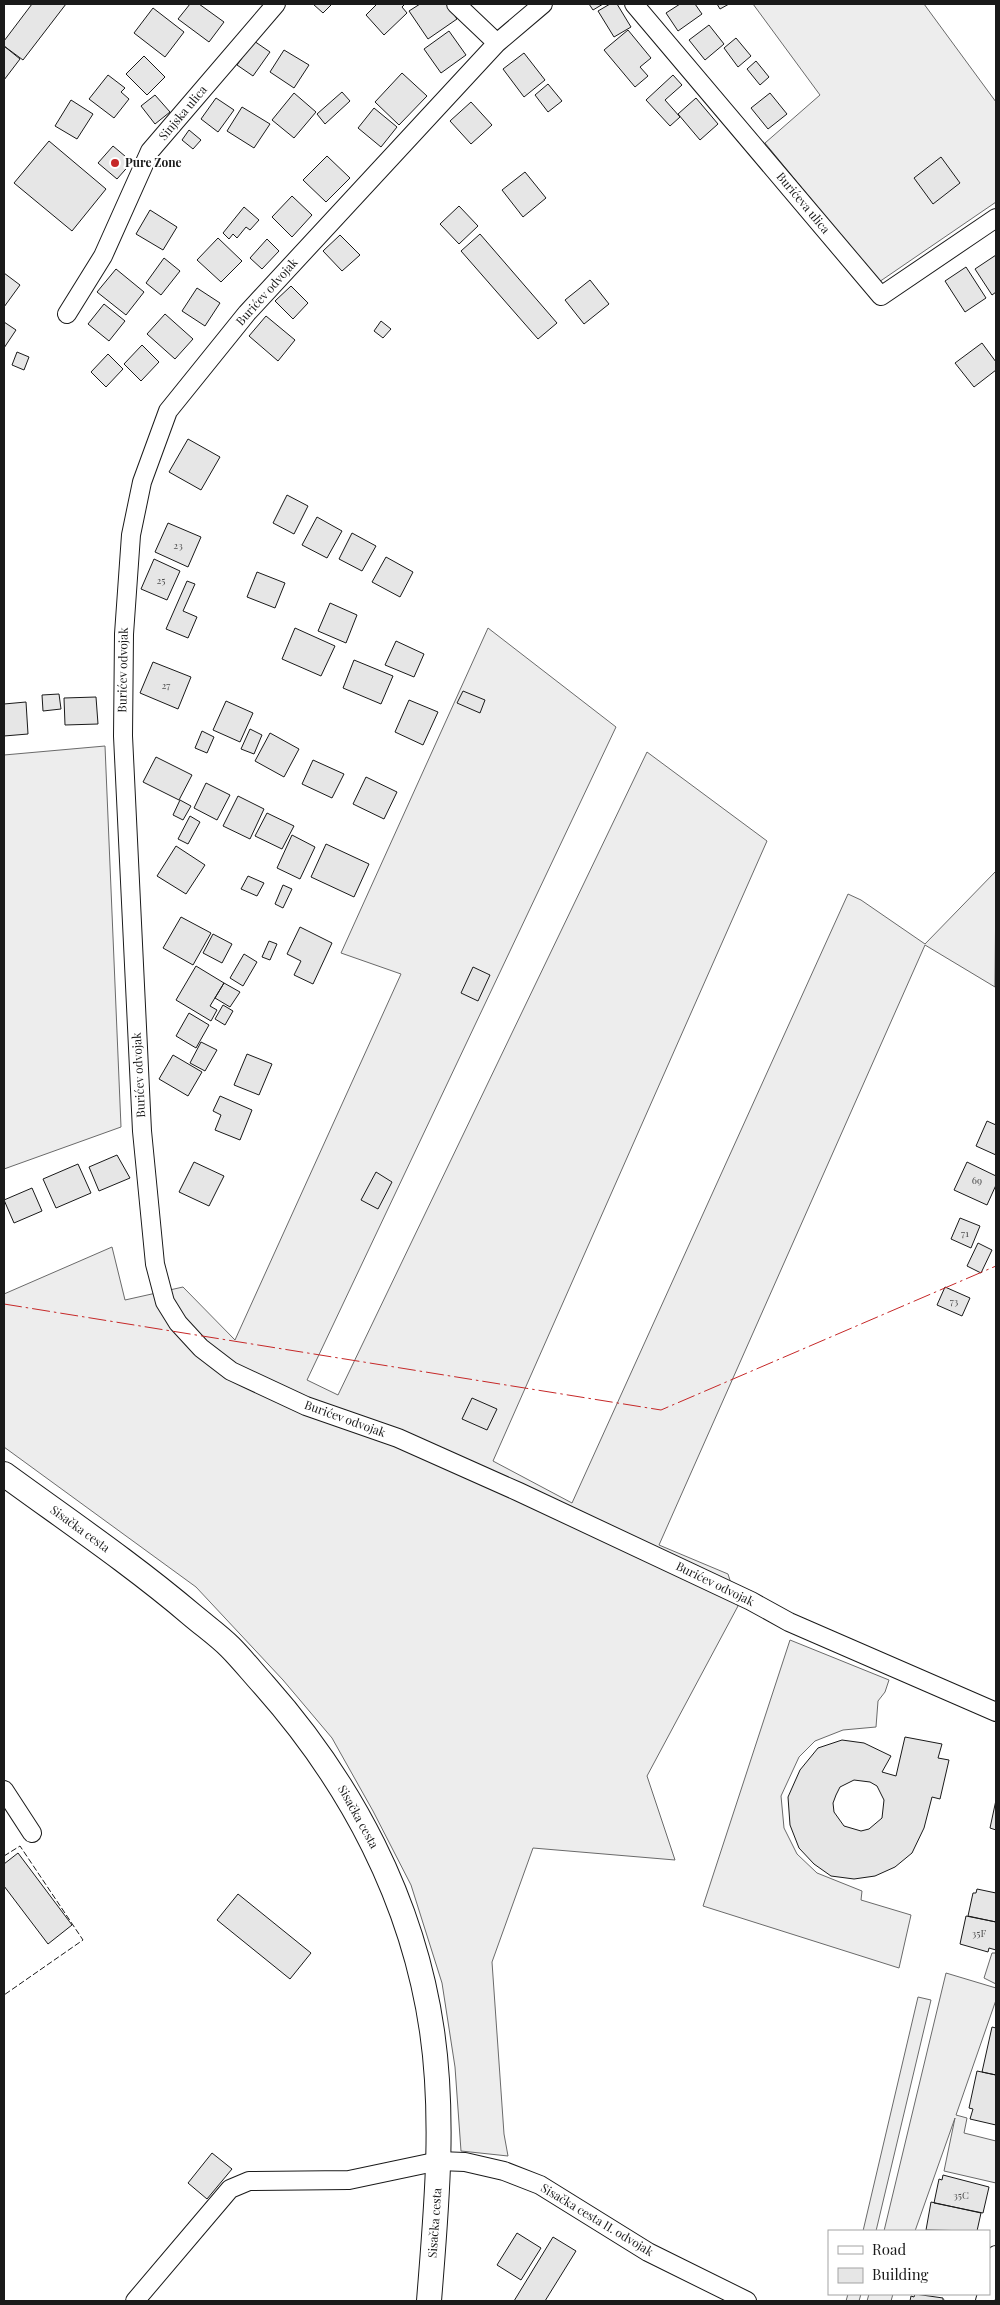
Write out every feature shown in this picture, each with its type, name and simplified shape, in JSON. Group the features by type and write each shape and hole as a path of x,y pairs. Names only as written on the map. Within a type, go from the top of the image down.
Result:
{"main road":[{"name":"Sisačka cesta","path":"4,1474 160,1588 230,1647 316,1748 347,1794 378,1851 400,1903 419,1964 432,2031 438,2092 439,2161 428,2301"}],"street":[{"name":"Sinjska ulica","path":"67,314 103,256 150,151 276,4"},
{"path":"456,4 497,44 543,4"},
{"name":"Burićeva ulica","path":"634,4 881,296 996,218"},
{"name":"Burićev odvojak","path":"497,44 247,313 168,411 142,482 131,535 124,634 122,717 143,1150 155,1264 165,1302 178,1322 201,1348 231,1371 306,1406 398,1438 484,1476 751,1601 789,1622 996,1712"},
{"path":"4,1790 32,1833"},
{"name":"Sisačka cesta II. odvojak","path":"135,2301 230,2188 249,2181 349,2180 439,2161 465,2162 504,2171 540,2185 648,2252 747,2301"},
{"path":"990,2282 996,2255"}],"shaded area":[{"path":"753,4 924,4 996,102 996,202 879,282 765,143 820,95"},
{"path":"488,628 616,727 307,1380 338,1395 647,752 767,841 493,1461 572,1503 848,894 861,900 925,944 996,871 995,987 925,945 659,1545 728,1574 738,1606 647,1776 675,1860 533,1848 492,1962 504,2134 508,2156 461,2151 455,2067 442,1983 411,1885 373,1811 332,1738 283,1680 196,1587 4,1447 4,1294 112,1247 125,1300 183,1287 235,1340 401,974 341,953"},
{"path":"105,746 121,1127 4,1169 4,755"},
{"path":"790,1640 889,1680 885,1692 878,1701 876,1727 843,1730 815,1741 799,1757 781,1796 784,1828 797,1854 817,1873 862,1891 861,1900 911,1915 899,1968 703,1906"},
{"path":"992,1953 996,1953 996,1984 984,1978"},
{"path":"946,1973 996,1988 996,2000 956,2115 967,2118 964,2133 996,2141 996,2183 944,2171 955,2118 915,2230 884,2230"},
{"path":"918,1997 931,2000 876,2230 863,2230"},
{"path":"848,2295 861,2295 859,2301 846,2301"},
{"path":"869,2295 893,2295 891,2301 867,2301"}],"building":[{"path":"32,4 66,4 23,60 4,46 4,41"},
{"path":"190,4 199,4 224,22 209,42 178,19"},
{"path":"313,4 332,4 323,13"},
{"path":"377,4 405,4 402,7 407,13 384,35 366,15"},
{"path":"420,4 447,4 457,19 428,39 409,11"},
{"path":"589,4 603,4 593,10"},
{"path":"610,4 617,4 631,27 614,37 598,11"},
{"path":"680,4 695,4 702,14 678,31 666,13"},
{"path":"717,4 729,4 720,9"},
{"path":"153,8 184,32 165,57 134,33"},
{"path":"709,25 724,44 705,60 689,40"},
{"path":"628,30 651,58 640,67 648,76 635,87 604,50"},
{"path":"449,31 466,55 441,73 424,49"},
{"path":"736,38 751,56 738,67 724,48"},
{"path":"254,41 270,52 253,76 237,65"},
{"path":"4,46 20,59 4,80"},
{"path":"284,50 309,65 294,88 270,72"},
{"path":"524,53 545,80 524,97 503,69"},
{"path":"144,56 165,77 147,95 126,74"},
{"path":"756,61 769,77 760,85 747,69"},
{"path":"402,73 427,96 399,125 375,102"},
{"path":"108,75 125,88 121,92 129,99 114,118 89,99"},
{"path":"673,75 682,85 665,100 680,117 670,126 646,100"},
{"path":"548,84 562,101 548,112 535,95"},
{"path":"342,92 350,101 325,124 317,114"},
{"path":"294,93 316,112 294,138 272,120"},
{"path":"770,93 787,114 768,129 751,108"},
{"path":"155,95 170,112 155,124 141,106"},
{"path":"216,98 234,110 218,132 201,119"},
{"path":"696,98 718,124 700,140 678,114"},
{"path":"71,100 93,114 77,139 55,126"},
{"path":"471,102 492,125 471,144 450,121"},
{"path":"242,107 270,124 254,148 227,131"},
{"path":"374,108 397,127 381,147 358,128"},
{"path":"189,130 201,140 193,149 182,140"},
{"path":"49,141 106,189 72,231 14,183"},
{"name":"Pure Zone","path":"113,146 132,162 117,179 98,163"},
{"path":"327,156 350,178 326,202 303,180"},
{"path":"941,157 960,183 933,204 914,178"},
{"path":"525,172 546,198 523,217 502,190"},
{"path":"292,196 312,215 292,237 272,217"},
{"path":"459,206 478,226 459,244 440,224"},
{"path":"244,207 259,220 250,230 246,227 237,238 233,234 229,239 223,233"},
{"path":"150,210 177,227 163,250 136,234"},
{"path":"480,234 557,323 538,339 461,251"},
{"path":"340,235 360,255 342,271 323,251"},
{"path":"218,238 242,261 221,282 197,260"},
{"path":"267,239 279,251 262,269 250,258"},
{"path":"996,255 996,292 992,295 975,269"},
{"path":"164,258 180,271 161,295 146,283"},
{"path":"966,267 986,298 965,312 945,281"},
{"path":"116,269 144,292 126,315 97,292"},
{"path":"4,273 20,285 4,307"},
{"path":"590,280 609,304 584,324 565,300"},
{"path":"291,286 308,303 293,319 275,301"},
{"path":"197,288 220,303 205,326 182,311"},
{"path":"104,304 125,321 109,341 88,324"},
{"path":"165,314 193,339 175,359 147,334"},
{"path":"266,316 295,340 278,361 249,336"},
{"path":"381,321 391,329 383,338 374,331"},
{"path":"4,322 16,330 4,348"},
{"path":"982,343 996,362 996,370 974,387 955,363"},
{"path":"142,345 159,362 141,381 124,364"},
{"path":"17,352 29,357 24,370 12,365"},
{"path":"108,354 123,369 106,387 91,372"},
{"path":"188,439 220,457 201,490 169,472"},
{"path":"287,495 308,506 294,534 273,523"},
{"path":"317,517 342,531 327,558 302,545"},
{"path":"168,523 201,537 188,567 155,552"},
{"path":"352,533 376,546 362,571 339,559"},
{"path":"386,557 413,572 400,597 372,582"},
{"path":"154,559 180,571 167,600 141,589"},
{"path":"257,572 285,583 275,608 247,597"},
{"path":"187,581 195,584 183,611 197,617 188,638 166,629"},
{"path":"330,603 357,615 346,643 318,631"},
{"path":"295,628 335,646 321,676 282,659"},
{"path":"396,641 424,654 414,677 385,665"},
{"path":"354,660 393,676 381,704 343,688"},
{"path":"153,662 191,677 178,709 140,693"},
{"path":"463,691 485,700 480,713 457,703"},
{"path":"59,694 61,709 43,711 42,695"},
{"path":"96,697 98,724 65,725 64,698"},
{"path":"409,700 438,712 423,745 395,732"},
{"path":"226,701 253,713 240,742 213,730"},
{"path":"26,702 28,734 4,736 4,704"},
{"path":"250,729 262,735 254,754 241,749"},
{"path":"202,731 214,737 207,753 195,748"},
{"path":"270,733 299,749 284,777 255,761"},
{"path":"156,757 192,775 179,800 143,782"},
{"path":"313,760 344,774 332,798 302,784"},
{"path":"366,777 397,792 384,819 353,804"},
{"path":"206,783 230,795 217,820 194,808"},
{"path":"238,796 264,809 250,839 223,826"},
{"path":"180,800 191,806 183,820 173,815"},
{"path":"267,813 294,826 282,849 255,836"},
{"path":"190,816 200,822 188,844 178,839"},
{"path":"292,835 315,847 300,879 277,868"},
{"path":"326,844 369,864 354,897 311,877"},
{"path":"176,846 205,865 186,894 157,876"},
{"path":"248,876 264,883 257,896 241,889"},
{"path":"283,885 292,889 283,908 275,904"},
{"path":"181,917 211,933 193,965 163,948"},
{"path":"300,927 332,943 313,984 294,975 301,961 287,954"},
{"path":"213,934 232,944 222,963 203,953"},
{"path":"269,941 277,944 270,960 262,957"},
{"path":"244,954 257,962 243,986 230,978"},
{"path":"196,966 224,983 210,1006 217,1010 211,1021 176,1000"},
{"path":"473,967 490,975 478,1001 461,993"},
{"path":"224,983 240,992 230,1007 215,998"},
{"path":"223,1005 233,1011 225,1025 215,1019"},
{"path":"189,1013 209,1025 196,1048 176,1036"},
{"path":"201,1042 217,1050 205,1071 190,1063"},
{"path":"247,1054 272,1064 259,1095 234,1085"},
{"path":"173,1055 202,1072 188,1096 159,1079"},
{"path":"220,1096 252,1110 240,1140 215,1130 221,1115 213,1111"},
{"path":"987,1121 996,1125 996,1155 976,1146"},
{"path":"117,1155 130,1178 99,1191 89,1167"},
{"path":"194,1162 224,1176 209,1206 179,1192"},
{"path":"967,1162 996,1176 996,1185 987,1205 954,1190"},
{"path":"78,1164 91,1193 56,1208 43,1179"},
{"path":"376,1172 392,1182 378,1209 361,1200"},
{"path":"32,1188 42,1211 14,1223 4,1200"},
{"path":"960,1218 980,1226 971,1248 951,1239"},
{"path":"978,1243 992,1250 981,1273 967,1266"},
{"path":"945,1287 970,1298 962,1316 937,1305"},
{"path":"472,1398 497,1409 487,1430 462,1419"},
{"path":"905,1737 942,1744 938,1758 949,1760 940,1799 932,1797 924,1828 912,1853 895,1867 875,1876 854,1879 831,1876 814,1864 799,1848 790,1825 788,1797 800,1770 818,1748 842,1740 864,1743 891,1756 882,1772 896,1776","holes":["854,1780 870,1782 877,1786 884,1800 882,1818 869,1829 861,1831 844,1826 834,1812 833,1803 840,1787"]},
{"path":"996,1800 996,1830 990,1828"},
{"path":"18,1853 72,1925 48,1944 4,1886 4,1864"},
{"path":"977,1889 996,1893 996,1922 968,1916 973,1893 976,1893"},
{"path":"238,1894 311,1953 290,1979 217,1920"},
{"path":"966,1916 996,1922 996,1950 989,1948 988,1952 960,1944"},
{"path":"992,2027 996,2028 996,2075 982,2072"},
{"path":"977,2071 996,2075 996,2125 970,2119 973,2109 969,2108"},
{"path":"212,2153 232,2169 207,2199 188,2183"},
{"path":"943,2175 989,2187 983,2213 934,2203 939,2179 942,2180"},
{"path":"931,2202 981,2213 977,2230 926,2230"},
{"path":"517,2233 541,2248 521,2280 497,2265"},
{"path":"553,2237 576,2251 545,2301 514,2301"},
{"path":"915,2295 922,2295 943,2298 943,2300 948,2301 910,2301 911,2296 914,2297"}],"fence":[{"path":"4,1856 20,1846 83,1940 4,1995"}],"power":[{"path":"4,1304 661,1410 996,1266"}],"place":[{"name":"Pure Zone","path":"115,163"}]}
